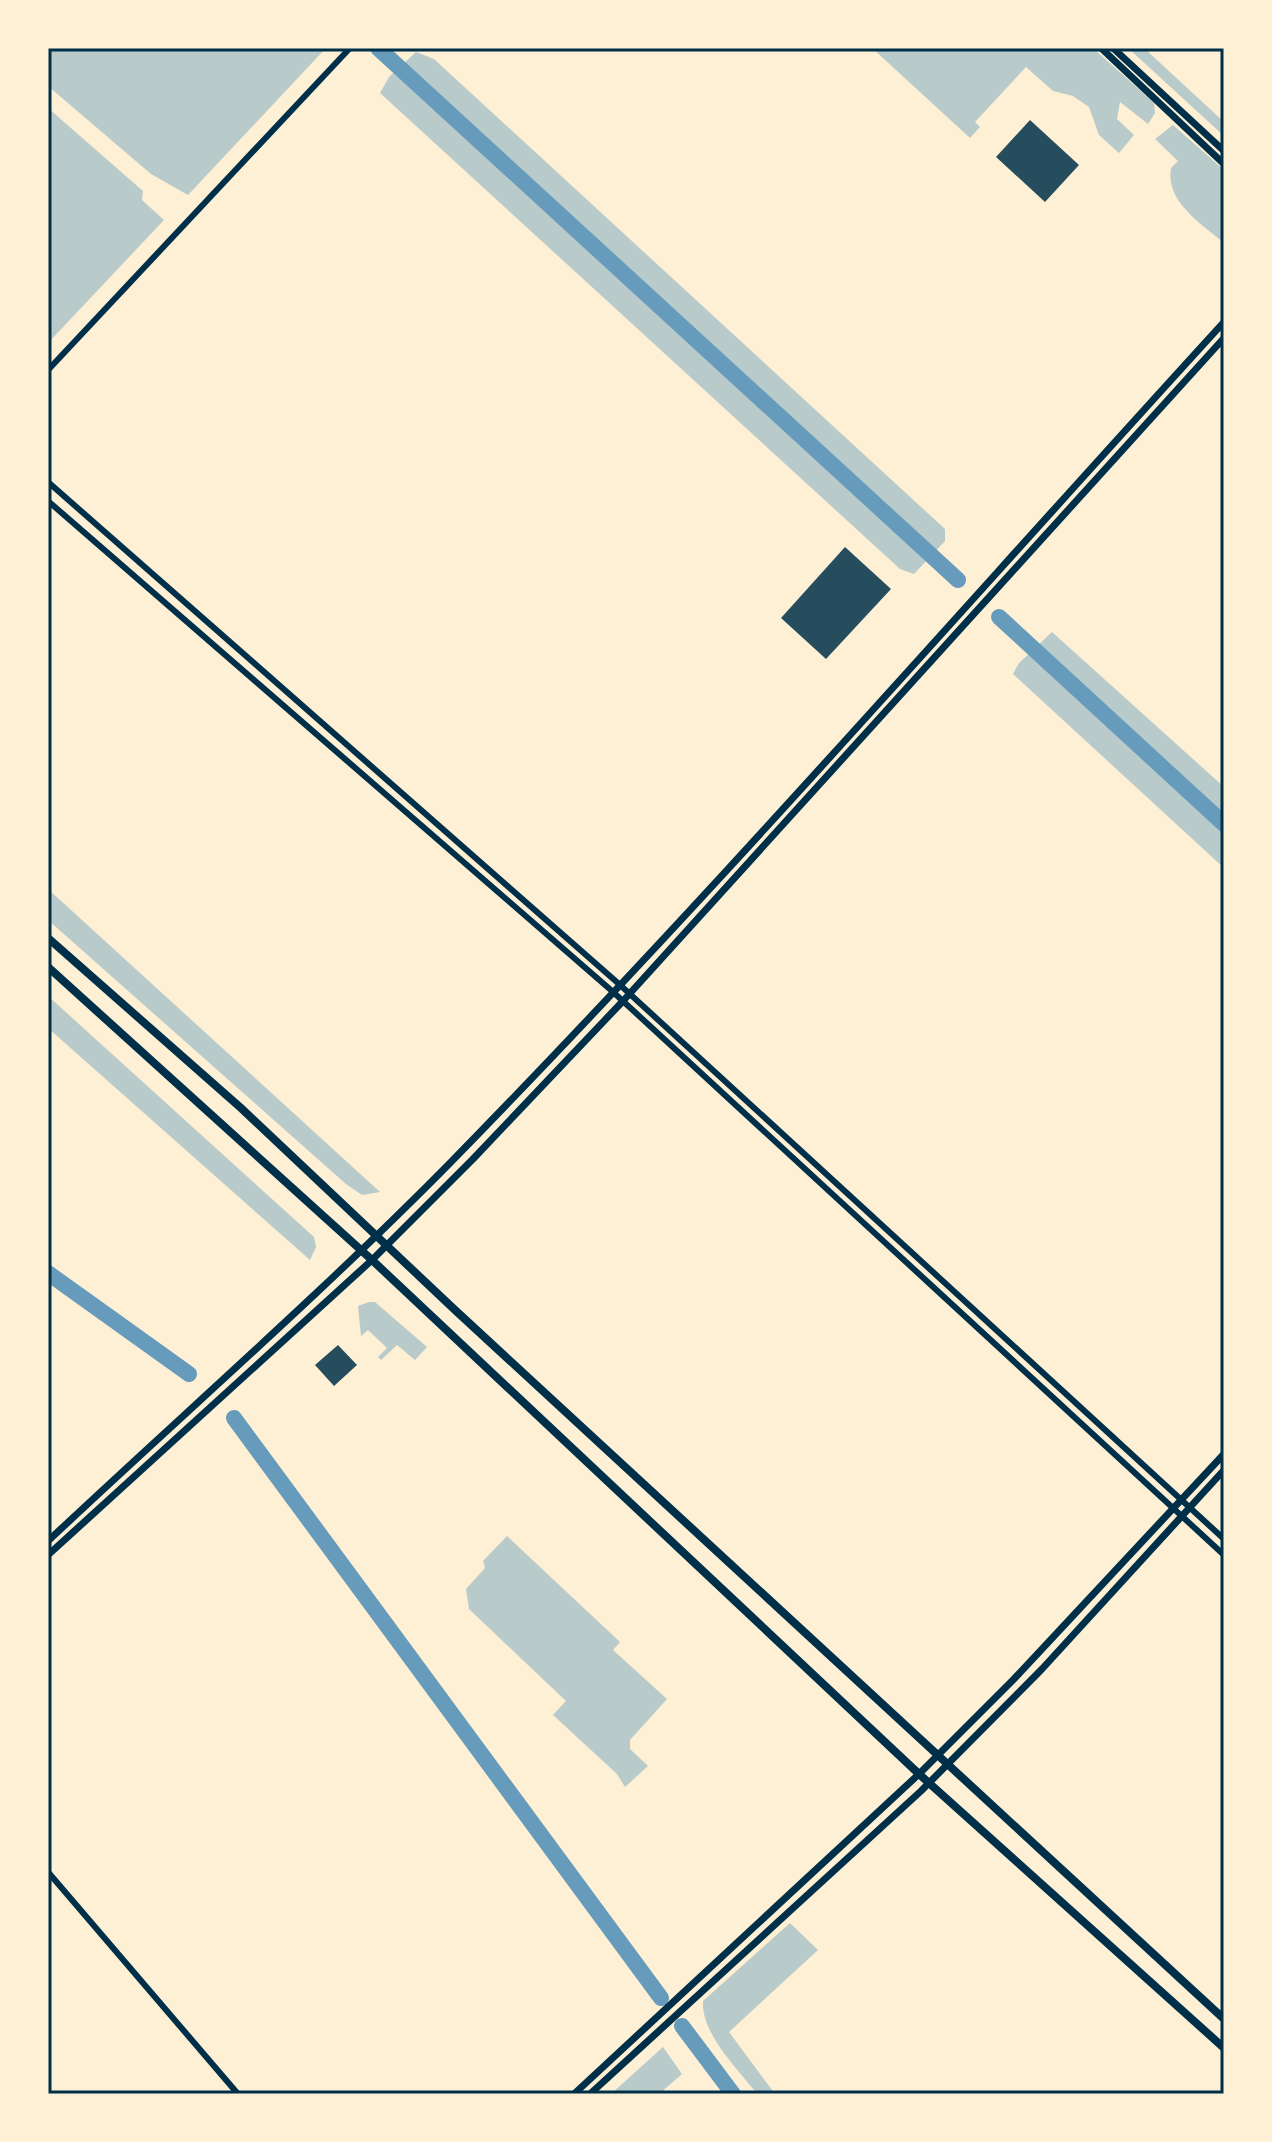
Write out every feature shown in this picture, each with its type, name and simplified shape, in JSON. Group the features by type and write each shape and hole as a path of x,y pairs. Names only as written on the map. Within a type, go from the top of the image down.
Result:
{"main road":[{"path":"1101,48 1224,164"},
{"path":"1113,48 1224,151"},
{"path":"48,1541 377,1235 619,984 867,717 1224,322"},
{"path":"48,1555 387,1246 630,994 1224,338"},
{"path":"48,938 241,1108 1224,2019"},
{"path":"48,967 372,1260 919,1774 1224,2048"},
{"path":"574,2094 919,1774 1224,1454"},
{"path":"590,2094 929,1783 1042,1669 1224,1470"}],"street":[{"path":"48,370 350,48"},
{"path":"48,482 619,984 1224,1539"},
{"path":"48,501 612,991 1224,1555"},
{"path":"48,1872 238,2094"}],"shaded area":[{"path":"48,48 326,48 188,195 151,174 48,86"},
{"path":"872,48 1093,48 1154,103 1155,113 1148,124 1120,102 1117,119 1134,135 1119,153 1099,135 1089,107 1073,96 1053,91 1026,67 975,122 980,127 970,138"},
{"path":"1128,48 1144,48 1224,122 1224,136"},
{"path":"416,52 434,59 945,529 945,541 914,574 900,569 380,93 389,77"},
{"path":"48,108 143,191 142,200 164,220 48,343"},
{"path":"1173,125 1224,170 1224,243 1187,211 1174,191 1171,168 1178,161 1155,139"},
{"path":"1052,632 1224,787 1224,868 1013,674 1019,663"},
{"path":"48,889 380,1192 362,1195 346,1184 48,920"},
{"path":"48,996 314,1237 316,1247 310,1260 48,1028"},
{"path":"375,1302 427,1347 415,1360 397,1345 381,1360 378,1357 387,1348 368,1330 361,1336 358,1306"},
{"path":"507,1536 620,1642 613,1650 667,1699 630,1740 630,1749 648,1766 625,1787 617,1774 553,1715 566,1701 469,1609 466,1589 485,1568 483,1561"},
{"path":"790,1923 818,1950 729,2032 775,2094 757,2094 714,2038 704,2013 703,2001"},
{"path":"663,2047 682,2074 659,2094 611,2094"}],"building":[{"path":"1030,120 1079,165 1045,202 996,157"},
{"path":"845,547 891,589 826,659 781,618"},
{"path":"338,1345 357,1365 334,1386 315,1365"}],"waterway":[{"path":"378,48 958,580"},
{"path":"999,617 1224,824"},
{"path":"48,1273 189,1374"},
{"path":"234,1418 661,1998"},
{"path":"682,2026 733,2094"}]}
